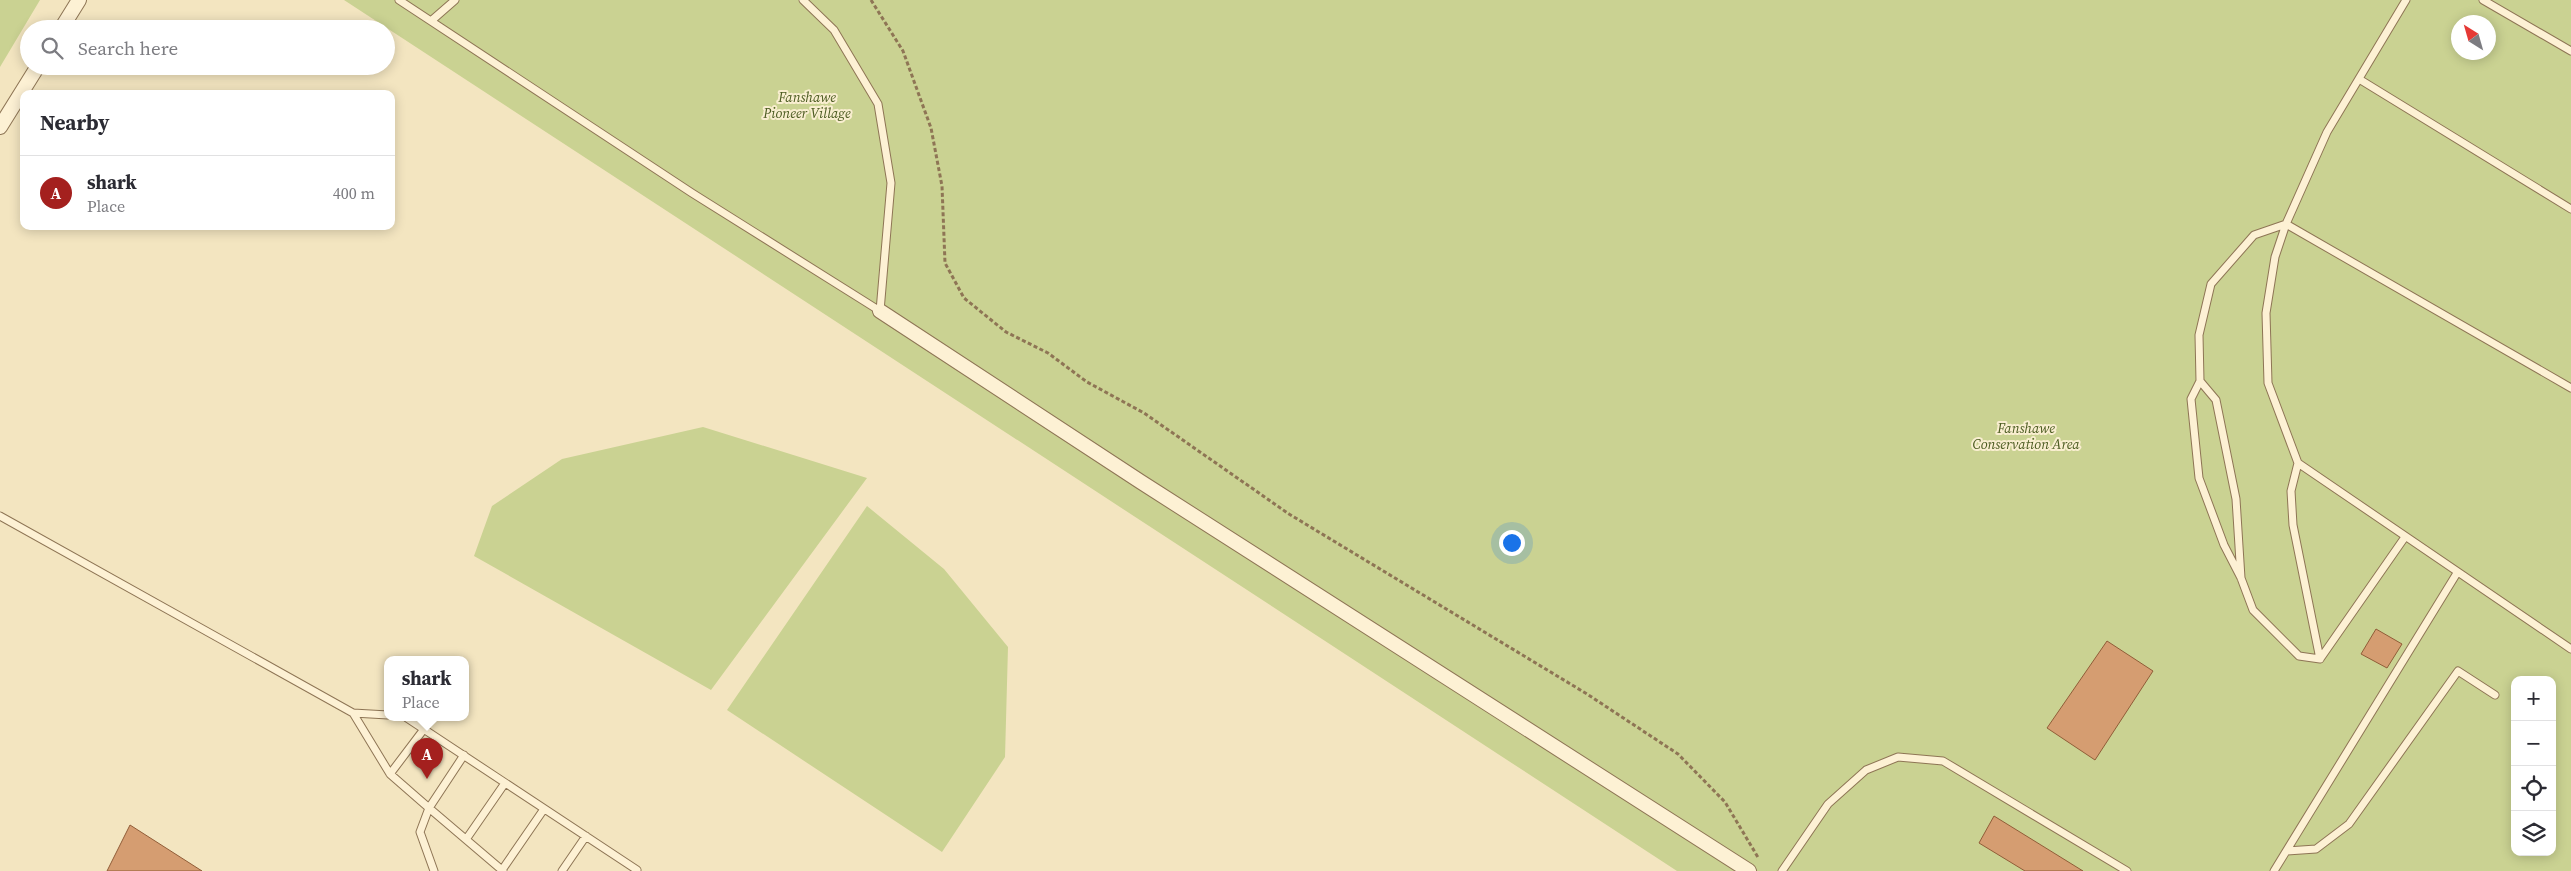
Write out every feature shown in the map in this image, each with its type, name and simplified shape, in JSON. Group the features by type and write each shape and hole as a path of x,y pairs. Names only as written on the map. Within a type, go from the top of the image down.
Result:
{"street":[{"path":"67,20 79,0"},
{"path":"23,90 32,75"},
{"path":"0,127 20,95"},
{"path":"880,311 1748,871"}],"lane":[{"path":"399,0 692,193 880,311 891,183 878,104 834,30 803,0"},
{"path":"431,21 455,0"},
{"path":"2406,0 2327,132 2286,224 2275,257 2266,313 2268,384 2298,464 2571,650"},
{"path":"2483,0 2571,51"},
{"path":"2359,78 2571,209"},
{"path":"2320,659 2299,656 2253,610 2241,578 2224,545 2199,478 2191,399 2200,381 2199,334 2211,284 2254,235 2286,224 2571,388"},
{"path":"2200,381 2216,400 2236,499 2241,578"},
{"path":"2298,464 2291,490 2293,526 2320,659"},
{"path":"0,516 354,713 384,715"},
{"path":"2320,659 2405,537"},
{"path":"2274,871 2457,573"},
{"path":"2287,851 2316,849 2349,824 2458,671 2495,695"},
{"path":"354,713 390,774 467,838 502,870 544,809"},
{"path":"412,721 637,871"},
{"path":"390,774 424,729"},
{"path":"434,871 420,832 429,808 464,755"},
{"path":"1782,871 1828,804 1866,770 1898,758 1943,761 2127,871"},
{"path":"467,838 506,783"},
{"path":"562,871 586,836"}],"path":[{"path":"871,0 903,52 931,128 942,186 946,263 964,298 1006,332 1048,353 1087,382 1144,413 1290,514 1587,694 1678,754 1726,802 1762,864"}],"green space":[{"path":"0,0 40,0 28,20 20,20 20,34 0,67"},
{"name":"Fanshawe Conservation Area","path":"344,0 2571,0 2571,871 1677,871 395,33 395,20 375,20"},
{"path":"703,427 867,478 711,690 474,556 492,506 562,459"},
{"path":"867,506 944,569 1008,647 1005,757 942,852 727,710"}],"building":[{"path":"2376,629 2402,644 2387,668 2361,654"},
{"path":"2107,641 2153,671 2095,760 2047,728"},
{"path":"1994,816 2083,871 2025,871 1979,843"},
{"path":"130,825 202,871 107,871"}],"place":[{"name":"shark","path":"427,779"}],"park label":[{"name":"Fanshawe Pioneer Village","path":"807,105"}]}
